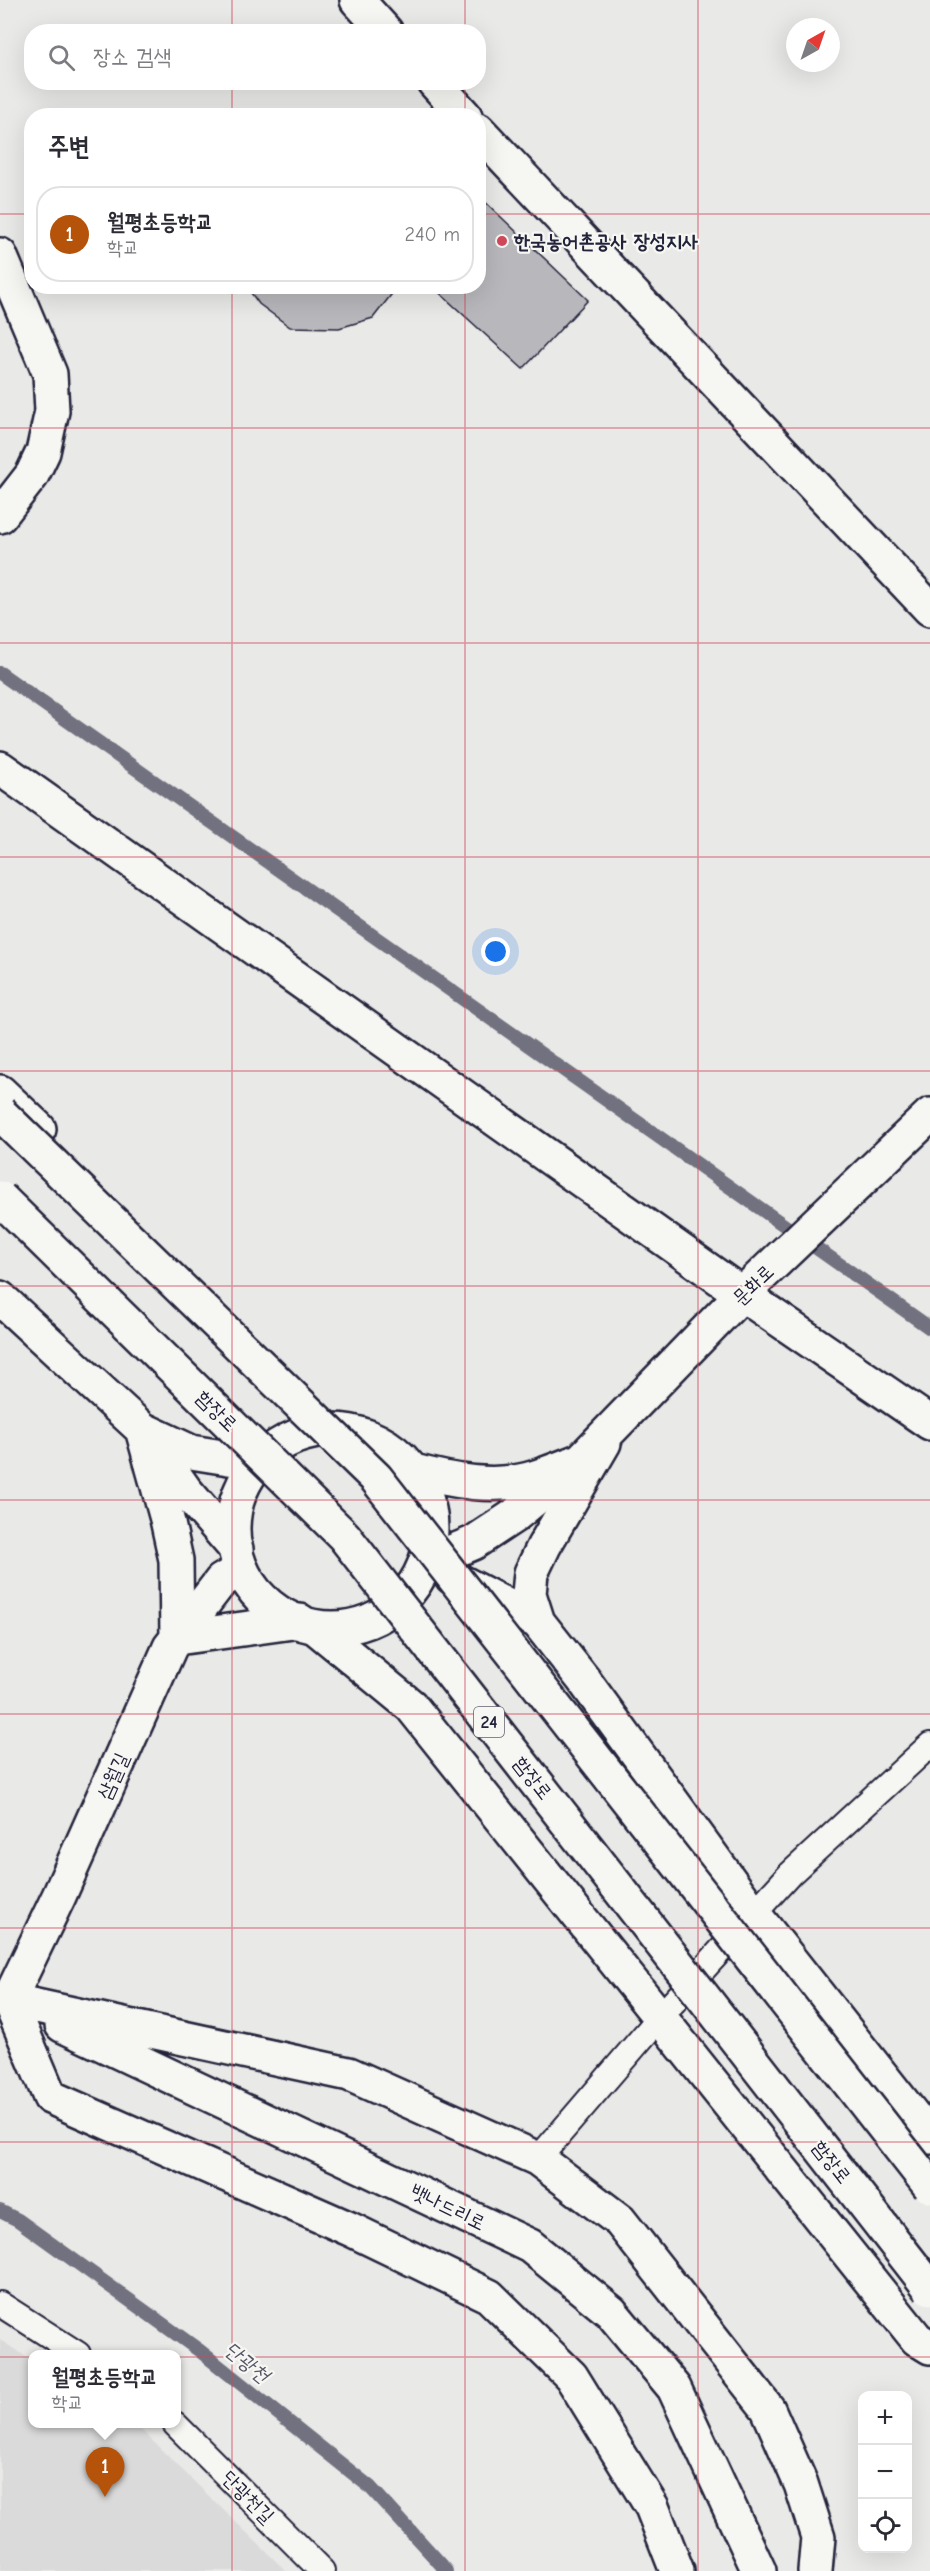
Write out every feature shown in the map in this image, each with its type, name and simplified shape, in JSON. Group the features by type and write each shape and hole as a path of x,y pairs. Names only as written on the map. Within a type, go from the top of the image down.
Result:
{"street":[{"path":"357,0 379,24"},
{"path":"441,90 458,108"},
{"path":"486,138 930,609"},
{"path":"0,255 50,374 52,411 43,452 32,475 0,516"},
{"path":"0,768 749,1288 930,1423"},
{"path":"0,1092 353,1433"},
{"path":"0,1113 376,1478 930,2186"},
{"name":"문화로","path":"425,1563 473,1543 514,1516 581,1460 749,1288 930,1114"},
{"name":"함장로","path":"0,1198 344,1536 930,2288"},
{"path":"0,1298 142,1429 239,1559 260,1598 285,1617 308,1624 346,1628 376,1618 402,1601 420,1576 431,1546 431,1515 421,1485 403,1459 375,1440 342,1431 307,1433 276,1447 251,1471 236,1502 233,1536 239,1559"},
{"path":"614,1426 544,1546 531,1573 529,1594 538,1622 590,1689 754,1914 930,2138"},
{"path":"142,1429 190,1452 260,1463"},
{"path":"142,1429 176,1560 177,1638 308,1624 411,1706 917,2339 930,2347"},
{"path":"411,1470 448,1480 495,1483 534,1478 581,1460"},
{"name":"삼월길","path":"4,1999 64,1885 170,1647 239,1559"},
{"path":"425,1563 538,1622"},
{"path":"4,1999 349,2074 538,2159 620,2221 768,2409 801,2484 818,2537 815,2571"},
{"path":"4,1999 50,2097 350,2229 489,2296 571,2376 652,2507 677,2571"},
{"name":"뱃나드리로","path":"4,1999 530,2246 610,2312 674,2388 759,2571"}],"lane":[{"path":"538,2159 659,2018 790,1874 930,1744"},
{"path":"0,2304 70,2350"},
{"name":"단광천길","path":"179,2428 322,2571"}],"shaded area":[{"path":"0,2340 28,2358 28,2428 139,2428 286,2571 0,2571"}],"building":[{"name":"한국농어촌공사 장성지사","path":"486,203 588,300 523,369 441,294 486,294"},
{"path":"252,294 392,294 373,318 339,328 290,327 259,304"}],"waterway":[{"path":"0,673 930,1328"},
{"name":"단광천","path":"0,2211 18,2220 200,2351 370,2487 447,2571"}],"place":[{"name":"한국농어촌공사 장성지사","path":"502,241"},
{"name":"월평초등학교","path":"105,2497"}]}
